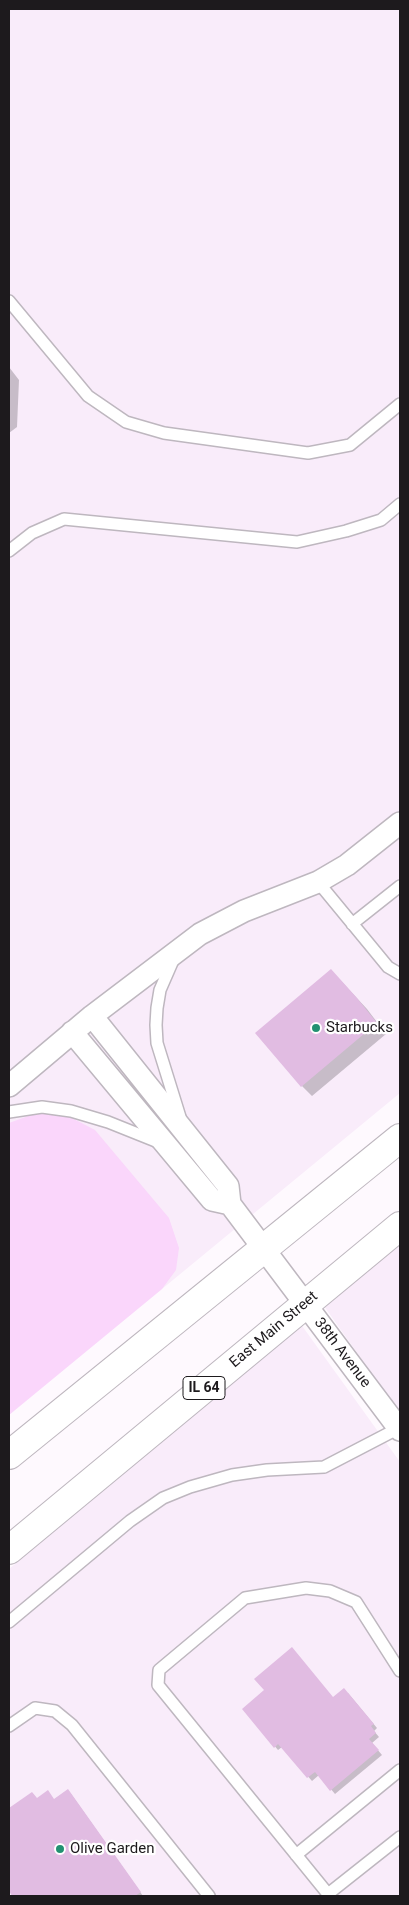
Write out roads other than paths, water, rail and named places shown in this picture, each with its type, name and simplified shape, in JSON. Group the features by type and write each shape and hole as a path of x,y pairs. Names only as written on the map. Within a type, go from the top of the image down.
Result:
{"main road":[{"path":"9,1455 400,1138"},
{"name":"East Main Street","path":"9,1550 400,1226"}],"street":[{"path":"9,1086 92,1016 200,934 244,911 318,882 347,865 400,823"},
{"name":"38th Avenue","path":"92,1016 228,1186 230,1204 400,1429"},
{"path":"72,1032 212,1200 230,1204"}],"lane":[{"path":"9,301 88,396 126,422 164,433 308,453 350,445 400,404"},
{"path":"9,551 32,533 64,519 297,542 346,531 381,520 400,504"},
{"path":"318,882 388,967 400,974"},
{"path":"352,924 400,886"},
{"path":"177,951 160,990 156,1024 157,1043 184,1131"},
{"path":"9,1112 42,1107 71,1111 108,1122 166,1145"},
{"path":"9,1622 130,1522 163,1498 190,1487 232,1475 275,1469 324,1467 400,1429"},
{"path":"400,1671 356,1602 330,1591 306,1588 245,1598 159,1670 158,1684 328,1894 400,1837"},
{"path":"9,1726 34,1708 55,1711 72,1725 203,1894"},
{"path":"296,1855 400,1770"}],"place":[{"name":"Starbucks","path":"316,1028"},
{"name":"Olive Garden","path":"60,1849"}]}
